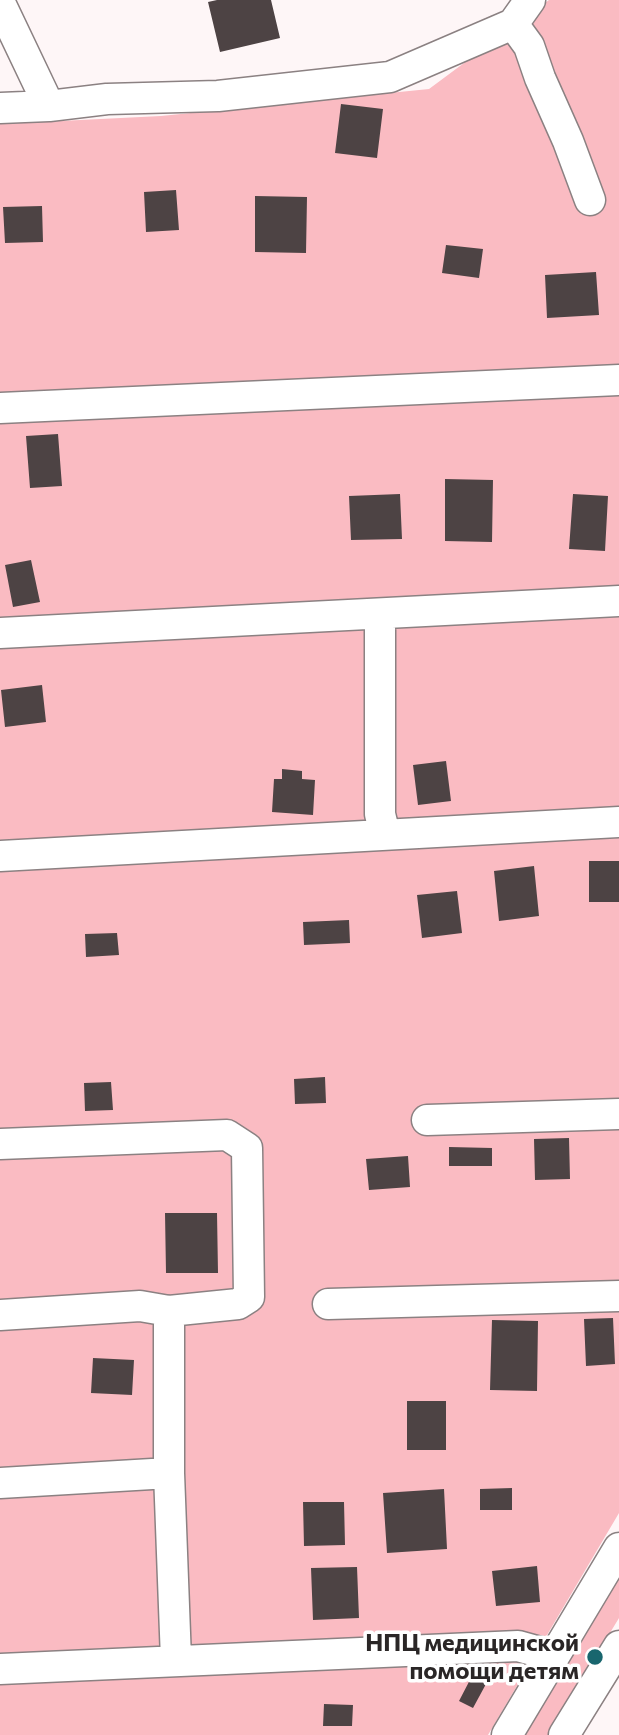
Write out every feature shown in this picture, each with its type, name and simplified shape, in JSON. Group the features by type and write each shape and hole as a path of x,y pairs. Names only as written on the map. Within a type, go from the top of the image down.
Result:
{"street":[{"path":"0,3 49,106"},
{"path":"0,108 49,106 107,99 218,96 390,77 522,8 528,46 590,200"},
{"path":"0,408 619,380"},
{"path":"0,633 619,601"},
{"path":"380,614 380,814 385,835"},
{"path":"0,856 619,822"},
{"path":"427,1120 619,1114"},
{"path":"0,1144 228,1135 247,1148 249,1297 237,1304 169,1311 140,1306 0,1315"},
{"path":"328,1304 619,1296"},
{"path":"169,1311 169,1474 176,1660"},
{"path":"0,1483 169,1474"},
{"path":"508,1735 619,1548"},
{"path":"0,1669 518,1646 554,1656"},
{"path":"564,1735 619,1646"}],"shaded area":[{"path":"549,0 619,0 619,1513 488,1735 0,1735 0,124 161,116 429,89"},
{"path":"619,1578 619,1618 548,1735 525,1735"}],"building":[{"path":"271,0 280,38 220,52 208,2"},
{"path":"341,104 383,109 377,158 335,153"},
{"path":"176,190 179,230 146,232 144,192"},
{"path":"255,196 307,197 306,253 255,252"},
{"path":"42,206 43,242 5,243 3,207"},
{"path":"446,245 483,249 479,278 442,273"},
{"path":"596,272 599,315 547,318 545,275"},
{"path":"58,434 62,486 30,488 26,436"},
{"path":"445,479 493,480 492,542 445,541"},
{"path":"400,494 402,539 351,540 349,496"},
{"path":"573,494 608,496 605,551 569,549"},
{"path":"31,560 40,602 13,607 5,565"},
{"path":"42,685 46,722 5,727 1,690"},
{"path":"446,761 451,801 418,805 413,765"},
{"path":"282,769 302,771 302,779 315,780 313,815 272,812 274,779 282,779"},
{"path":"589,861 619,861 619,902 589,902"},
{"path":"534,866 539,916 499,921 494,871"},
{"path":"457,891 462,933 422,938 417,895"},
{"path":"349,920 350,943 304,945 303,922"},
{"path":"117,933 119,955 86,957 85,934"},
{"path":"325,1077 326,1103 295,1104 294,1079"},
{"path":"111,1082 113,1110 85,1111 84,1083"},
{"path":"569,1138 570,1179 535,1180 534,1139"},
{"path":"449,1147 492,1148 492,1166 449,1166"},
{"path":"408,1156 410,1187 369,1190 366,1159"},
{"path":"165,1213 217,1213 218,1273 166,1273"},
{"path":"613,1318 615,1364 586,1366 584,1319"},
{"path":"492,1320 538,1321 537,1391 490,1390"},
{"path":"93,1358 134,1360 132,1395 91,1393"},
{"path":"407,1401 446,1401 446,1450 407,1450"},
{"path":"512,1488 512,1510 480,1510 480,1489"},
{"path":"444,1489 447,1549 387,1553 383,1493"},
{"path":"303,1502 344,1502 345,1545 304,1546"},
{"path":"537,1566 540,1602 496,1606 492,1571"},
{"path":"357,1567 359,1618 313,1620 311,1568"},
{"path":"472,1676 486,1684 473,1708 459,1701"},
{"path":"324,1704 353,1705 352,1726 323,1726"}],"place":[{"name":"НПЦ медицинской помощи детям","path":"595,1657"}]}
